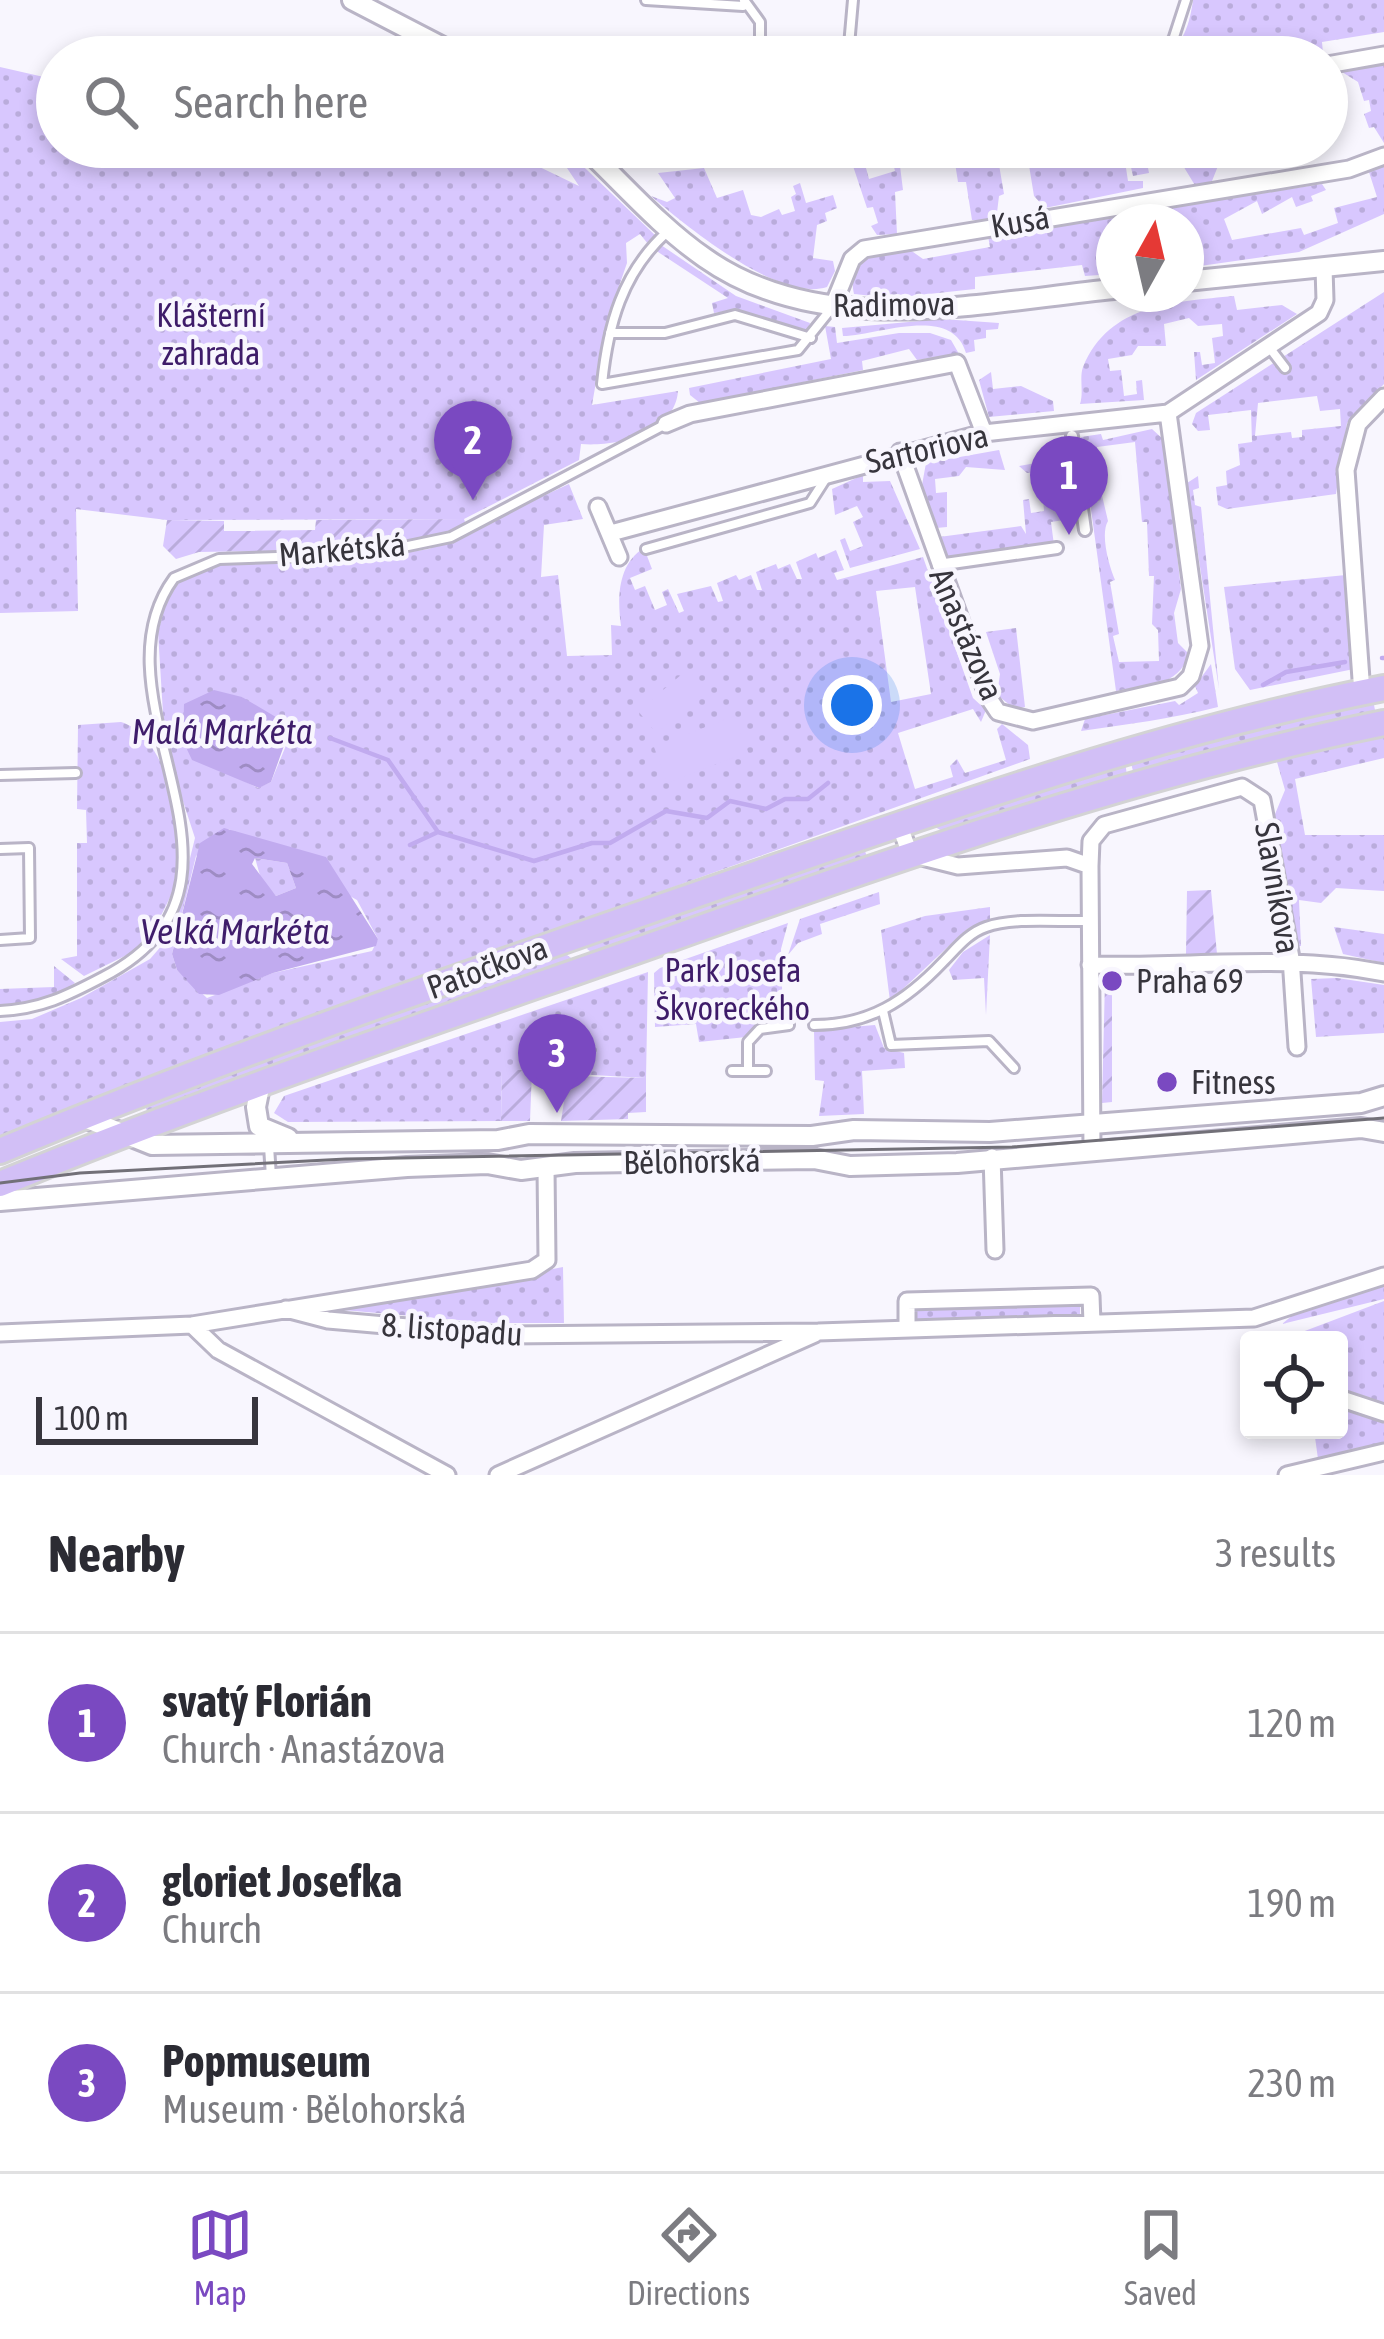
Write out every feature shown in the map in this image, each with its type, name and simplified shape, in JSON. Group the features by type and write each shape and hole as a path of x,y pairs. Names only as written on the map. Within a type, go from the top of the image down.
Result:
{"main road":[{"name":"Patočkova","path":"78,1118 574,934 899,824 1128,751 1373,690"},
{"name":"Patočkova","path":"122,1134 910,854 1134,782 1384,723"},
{"path":"574,934 586,969"},
{"path":"0,1151 78,1118"},
{"path":"0,1184 122,1134"}],"street":[{"path":"352,0 421,36"},
{"path":"1348,61 1384,55"},
{"name":"Kusá","path":"832,308 852,259 864,248 1349,169 1384,156"},
{"name":"Radimova","path":"606,168 701,256 752,284 832,308 915,307 1096,291"},
{"path":"1204,279 1384,261"},
{"name":"Sartoriova","path":"611,533 984,433 1168,412 1319,313 1325,300 1324,268"},
{"name":"Markétská","path":"666,424 690,414 956,363 984,433"},
{"path":"1373,690 1346,470 1358,424 1384,397"},
{"name":"Anastázova","path":"900,452 988,697 998,712 1033,722 1180,687 1191,676 1199,646 1168,412"},
{"path":"1072,436 1085,530"},
{"path":"598,508 619,557"},
{"path":"938,566 1057,548"},
{"name":"Slavníkova","path":"1090,866 1091,841 1104,825 1241,788 1262,800 1291,958 1297,1047"},
{"path":"899,824 910,854 958,866 1067,858 1090,866 1092,1150"},
{"path":"1090,965 1190,968 1291,958 1384,973"},
{"name":"Bělohorská","path":"261,1082 256,1107 260,1126 275,1136 311,1140"},
{"name":"Bělohorská","path":"78,1118 92,1118 152,1145 812,1136 1090,1124 1361,1102 1384,1096"},
{"name":"Bělohorská","path":"0,1201 467,1165 546,1168 575,1163 814,1159 850,1166 896,1165 1361,1128 1384,1132"},
{"path":"992,1156 995,1250"},
{"path":"286,1309 532,1270 547,1261 546,1168"},
{"name":"8. listopadu","path":"0,1333 136,1332 286,1309 328,1320 499,1335 818,1332 1254,1318 1384,1276"},
{"path":"908,1329 907,1301 1091,1297 1092,1323"},
{"path":"1254,1318 1255,1331"},
{"path":"192,1325 218,1350 447,1475"},
{"path":"498,1475 818,1332"},
{"path":"1348,1401 1384,1413"},
{"path":"1288,1475 1384,1452"}],"lane":[{"path":"646,0 743,3 760,22 760,36"},
{"path":"851,36 853,0"},
{"path":"1174,36 1186,0"},
{"path":"670,230 633,268 610,333 602,384 798,350 832,308"},
{"path":"610,333 665,334 735,314 811,338"},
{"path":"1268,346 1285,368"},
{"name":"Markétská","path":"0,1011 45,1007 144,954 177,899 184,874 180,806 160,747 153,637 174,578 219,559 370,554 452,536 666,424"},
{"path":"646,549 810,503 829,471"},
{"path":"0,775 76,772"},
{"path":"0,849 29,848 30,893 30,938 0,940"},
{"path":"814,1025 860,1022 884,1012 988,926 1088,921"},
{"path":"884,1012 891,1045 989,1041 1014,1068"},
{"path":"748,1071 748,1042 756,1033 789,1025"},
{"path":"732,1071 766,1071"},
{"path":"269,1144 271,1177"}],"green space":[{"path":"1193,0 1384,0 1384,32 1348,38 1182,36"},
{"path":"1384,65 1384,143 1374,127 1369,128 1364,114 1371,111 1369,100 1364,101 1358,82 1348,71"},
{"name":"Klášterní zahrada","path":"0,67 36,75 36,168 542,168 579,186 567,168 585,168 657,237 648,244 640,234 626,243 627,263 606,324 592,405 678,391 667,417 655,427 627,440 581,444 579,460 464,519 167,520 76,509 78,611 0,613"},
{"path":"1384,163 1384,214 1299,252 1204,265 1204,204 1194,204 1322,184 1326,190 1311,196 1313,201 1296,207 1292,197 1262,214 1257,201 1224,219 1232,240 1301,228 1304,235 1338,223 1334,208 1377,197 1368,169"},
{"path":"704,168 717,198 743,190 751,215 795,211 791,197 796,194 793,186 800,183 806,203 833,195 837,208 825,213 827,221 817,225 813,258 833,261 835,271 827,287 807,289 759,273 709,242 651,196 667,202 675,198 658,173"},
{"path":"854,168 866,168 869,179 900,168 903,190 895,192 897,234 877,235 871,226 878,223 873,207 867,208"},
{"path":"956,168 1000,168 1004,194 999,196 996,221 972,220 966,182 958,182"},
{"path":"1029,168 1126,168 1128,181 1143,181 1143,188 1045,208 1034,196"},
{"path":"1131,168 1148,168 1149,173 1133,176"},
{"path":"1184,168 1217,168 1212,181 1196,187"},
{"path":"1096,219 1096,275 1085,276 1082,265 975,277 975,289 892,298 854,294 855,272 866,258 906,247 923,259 990,247 988,236"},
{"path":"661,245 736,296 810,323 808,330 733,310 714,313 712,303 728,298 655,250"},
{"path":"1384,292 1384,384 1347,423 1336,494 1227,509 1218,505 1216,487 1227,485 1226,471 1240,465 1238,444 1252,442 1251,410 1208,415 1210,430 1198,431 1192,424 1196,413","holes":["1317,396 1320,411 1340,409 1341,426 1302,430 1302,437 1292,438 1291,432 1255,436 1258,403"]},
{"path":"1234,296 1237,310 1282,305 1297,314 1196,380 1194,352 1200,352 1202,365 1215,363 1212,338 1223,336 1222,324 1198,326 1189,318 1164,324 1166,346 1138,346 1132,355 1108,359 1110,371 1121,370 1124,396 1137,394 1136,381 1142,380 1144,400 1080,404 1083,367 1110,330 1141,312 1204,312 1204,299"},
{"path":"942,319 999,323 998,329 986,330 986,338 974,340 975,351 966,353 958,338 930,326 843,336 842,328"},
{"path":"825,326 835,327 837,343 930,333 951,340 959,354 917,360 909,349 862,361 863,370 700,403 690,395 689,388 831,359"},
{"path":"991,372 993,389 1021,386 1053,401 1054,411 989,417 979,380"},
{"path":"1152,429 1164,440 1181,589 1174,613 1178,643 1189,654 1169,679 1116,691 1081,437 1101,434 1103,440","holes":["1135,442 1142,522 1147,522 1149,576 1154,576 1152,624 1158,630 1159,661 1119,662 1110,582 1115,580 1106,550 1108,521 1097,474 1101,467 1097,447"]},
{"path":"999,450 1005,470 966,467 959,476 935,479 936,493 947,492 947,527 936,528 922,485 926,463"},
{"path":"1070,462 1076,518 1051,522 1055,553 949,565 939,537 1021,526 1026,534 1023,500 1029,499 1031,513 1044,511 1042,486 1053,483 1051,471 1027,473 1019,466"},
{"path":"863,475 863,482 890,481 920,549 850,568 840,540 845,538 850,551 863,546 853,522 863,517 857,506 835,515 832,489"},
{"path":"1198,476 1199,488 1193,490 1195,505 1201,507 1219,689 1187,483"},
{"path":"569,484 583,519 544,525 541,577 558,575 567,656 612,655 611,625 621,626 624,572 644,548 652,569 630,578 635,590 645,586 655,610 667,605 662,592 668,589 679,613 684,611 677,594 711,586 718,602 723,601 717,583 736,575 739,580 751,575 757,590 762,590 756,572 776,564 778,569 790,564 797,579 802,579 796,562 816,553 818,558 836,550 844,570 834,573 837,580 923,557 973,698 986,710 981,722 973,709 898,733 915,789 953,777 950,766 957,759 965,773 1006,760 997,729 1002,724 1028,745 1030,759 145,1077 0,1136 0,1022 32,1019 81,998 150,959 171,935 195,838 165,746 158,632 167,599 183,577 222,562 370,558 429,549","holes":["915,587 931,694 891,702 876,591","242,697 287,743 271,782 258,788 228,773","229,829 357,900 378,939 372,951 273,973 207,998 177,970 172,954 196,856"]},
{"path":"464,519 466,525 434,536 368,548 199,552 176,559 163,546 167,520 224,521 224,531 315,530 316,520"},
{"path":"1346,575 1354,669 1250,690 1235,669 1224,587"},
{"path":"1016,628 1025,707 1015,709 997,695 1000,674 986,632"},
{"path":"1211,664 1218,707 1081,731 1085,719 1175,701 1179,705 1198,693 1195,686"},
{"path":"688,669 707,692 656,733 638,711"},
{"path":"1373,700 1376,715 1134,775 1130,759"},
{"path":"734,716 748,752 667,783 654,747"},
{"path":"121,722 151,746 162,766 177,813 180,859 167,904 145,946 84,976 61,959 77,956 77,843 87,843 86,810 77,809 78,725"},
{"path":"1384,733 1384,758 1295,779 1305,835 1384,835 1384,891 1336,888 1321,903 1299,900 1301,946 1288,947 1273,819 1285,790 1275,755"},
{"path":"1125,761 1127,776 946,833 935,827 938,820"},
{"path":"863,845 868,860 597,956 587,949 592,941"},
{"path":"255,858 287,863 296,888 276,896 261,879"},
{"path":"1211,890 1217,954 1186,954 1187,891"},
{"path":"879,892 880,904 820,924 822,934 798,943 788,955 800,919"},
{"path":"990,907 990,919 967,929 890,1001 881,930 925,916"},
{"name":"Park Josefa Škvoreckého","path":"788,923 781,949 783,1022 757,1025 746,1037 699,1042 696,1024 655,1027 654,973 660,968"},
{"path":"1334,927 1384,934 1384,963 1343,954"},
{"path":"990,935 986,1015 984,978 953,980 949,970 963,952"},
{"path":"561,951 574,960 149,1116 143,1101"},
{"path":"54,966 75,983 46,1002 0,1008 0,989 54,987"},
{"path":"648,972 646,1078 502,1070 501,1121 288,1122 274,1113 284,1096"},
{"path":"1311,979 1384,985 1384,1033 1316,1037"},
{"path":"1105,981 1112,981 1112,1102 1102,1103"},
{"path":"875,1025 884,1048 904,1053 905,1068 862,1071 864,1114 819,1116 824,1081 815,1080 814,1030"},
{"path":"502,1070 532,1070 530,1121 501,1121"},
{"path":"568,1076 646,1078 646,1112 628,1113 628,1119 561,1121"},
{"path":"563,1267 564,1323 493,1323 343,1310"},
{"path":"1384,1286 1384,1299 1282,1324 1294,1314"},
{"path":"1384,1301 1384,1407 1348,1395 1348,1331 1305,1331"},
{"path":"1080,1303 1080,1314 915,1321 915,1309"},
{"path":"1348,1410 1384,1422 1384,1444 1318,1459 1315,1439 1348,1439"}],"water":[{"name":"Malá Markéta","path":"214,690 242,697 291,726 271,782 259,788 192,760 183,741 184,704"},
{"name":"Velká Markéta","path":"224,828 326,857 378,939 376,946 273,973 219,995 199,994 177,970 172,954 200,843","holes":["255,858 287,863 296,888 276,896 252,864"]}],"waterway":[{"path":"1263,685 1286,672 1345,662"},
{"path":"330,738 388,760 438,832"},
{"path":"410,845 438,832 534,861 592,843 610,843 666,811 707,818 730,801 766,809 785,799 808,799 828,783"}],"tram line":[{"path":"0,1183 80,1173 346,1159 1012,1147 1384,1118"}],"place":[{"name":"gloriet Josefka","path":"473,500"},
{"name":"svatý Florián","path":"1069,535"},
{"name":"Praha 69","path":"1112,981"},
{"name":"Fitness","path":"1167,1082"},
{"name":"Popmuseum","path":"557,1113"}]}
